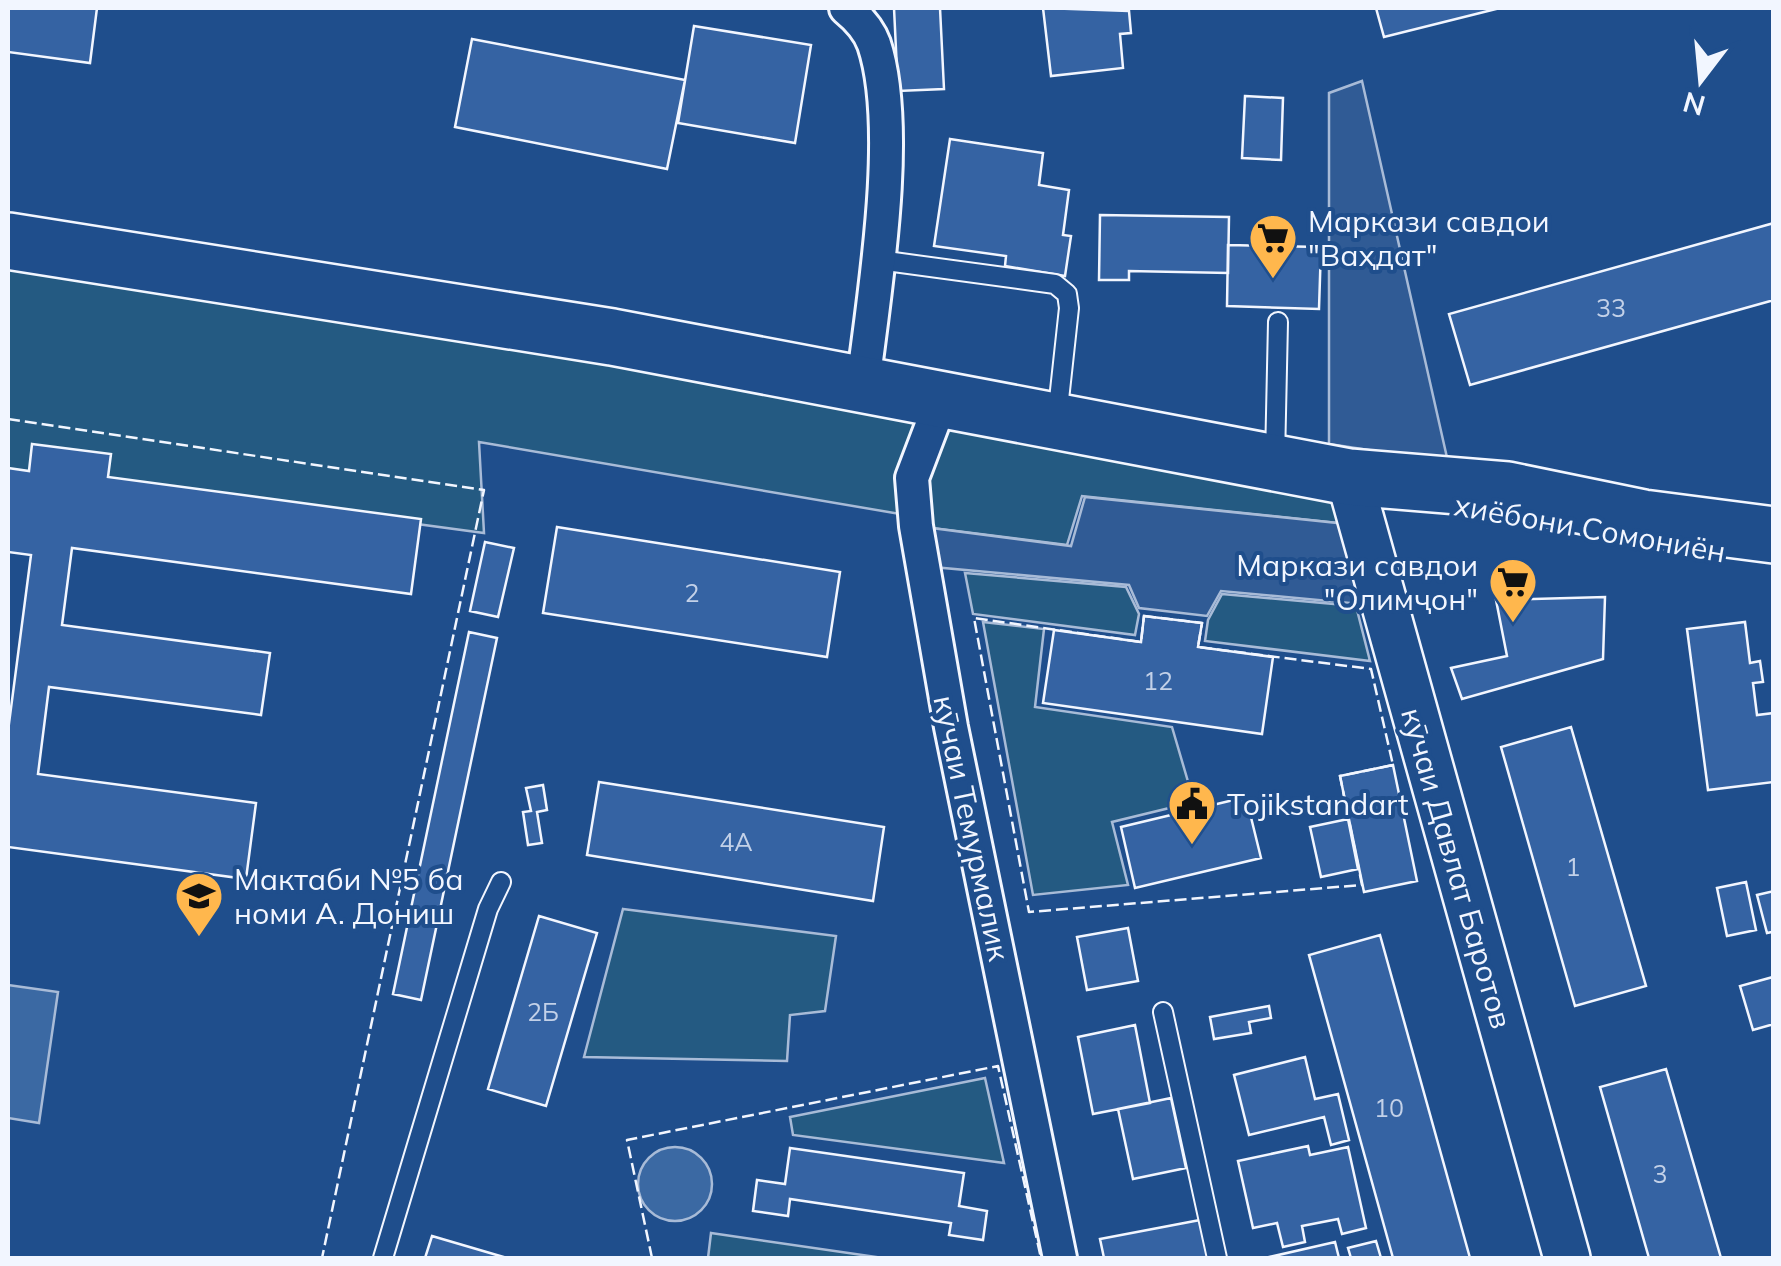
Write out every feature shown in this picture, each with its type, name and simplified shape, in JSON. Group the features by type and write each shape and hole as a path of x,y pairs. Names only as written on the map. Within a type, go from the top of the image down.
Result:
{"highway":[{"path":"8,241 612,337 1349,477 1507,490 1643,518 1774,535"},
{"name":"хиёбони Сомониён","path":"1349,477 1508,520 1774,559"}],"street":[{"path":"846,8 873,41 881,80 884,144 878,260 863,384"},
{"name":"кӯчаи Темурмалик","path":"942,400 912,478 916,526 950,727 1060,1258"},
{"name":"кӯчаи Давлат Баротов","path":"1349,477 1568,1258"}],"lane":[{"path":"878,260 1055,284 1067,294 1056,424"},
{"path":"1274,464 1278,322"},
{"path":"383,1258 488,909 502,882"},
{"path":"1163,1012 1217,1258"}],"shaded area":[{"path":"1362,81 1448,462 1329,444 1329,93"},
{"path":"8,250 925,407 896,481 900,514 479,442 484,533 8,469"},
{"path":"942,399 1349,477 1366,526 1082,496 1067,545 916,526"},
{"path":"1085,497 1366,526 1382,606 1221,591 1207,616 1139,608 1129,585 922,566 916,526 1071,546"},
{"path":"965,573 1126,587 1139,614 1135,635 973,614"},
{"path":"1222,594 1356,606 1370,661 1205,641 1208,620"},
{"path":"983,622 1044,629 1035,707 1172,727 1194,802 1112,822 1128,885 1033,895"},
{"path":"623,909 836,936 825,1011 790,1015 787,1061 584,1057"},
{"path":"8,985 58,992 39,1123 8,1118"},
{"path":"985,1078 1004,1163 793,1135 790,1117"},
{"path":"675,1147 701,1158 712,1184 701,1210 675,1221 649,1210 638,1184 649,1158"},
{"path":"711,1233 883,1258 708,1258"}],"building":[{"path":"8,8 97,8 90,63 8,52"},
{"path":"894,8 940,8 944,89 898,91"},
{"path":"1043,8 1129,11 1131,33 1120,34 1123,68 1051,76"},
{"path":"1376,8 1500,8 1384,37"},
{"path":"694,26 811,45 795,143 678,123"},
{"path":"472,39 685,80 667,169 455,127"},
{"path":"1245,96 1283,98 1281,160 1242,158"},
{"path":"950,139 1043,153 1039,185 1069,190 1063,235 1071,236 1065,276 1005,266 1006,256 934,246"},
{"path":"1100,215 1229,217 1228,273 1129,271 1129,280 1099,280"},
{"path":"1774,223 1774,300 1470,385 1449,314"},
{"path":"1228,245 1321,247 1319,309 1227,306"},
{"path":"32,444 111,454 108,477 421,519 411,594 72,548 62,625 270,653 261,715 49,687 38,774 256,803 246,879 8,847 8,731 31,555 8,552 8,468 29,471"},
{"path":"557,527 840,572 827,657 543,613"},
{"path":"485,542 514,548 498,617 470,611"},
{"path":"1605,597 1603,659 1462,699 1451,668 1507,656 1496,600"},
{"path":"1144,616 1202,623 1198,647 1273,657 1262,734 1043,703 1054,630 1141,642"},
{"path":"1745,622 1750,663 1760,661 1763,682 1753,683 1757,715 1774,713 1774,782 1708,790 1687,629"},
{"path":"469,632 497,638 421,1000 393,994"},
{"path":"1571,727 1646,986 1575,1006 1501,747"},
{"path":"1393,765 1417,881 1364,892 1340,776"},
{"path":"599,782 884,827 873,901 587,855"},
{"path":"543,785 547,810 537,812 542,843 528,845 523,812 531,811 526,788"},
{"path":"1246,797 1261,858 1135,888 1121,827"},
{"path":"1348,819 1358,869 1321,877 1310,827"},
{"path":"1746,882 1756,930 1727,936 1717,888"},
{"path":"1774,891 1774,937 1772,932 1767,933 1757,895"},
{"path":"539,916 597,933 546,1106 488,1089"},
{"path":"1128,928 1138,981 1087,990 1077,937"},
{"path":"1380,935 1470,1258 1393,1258 1309,955"},
{"path":"1773,977 1774,1024 1753,1030 1740,986"},
{"path":"1269,1006 1271,1018 1249,1022 1251,1033 1214,1039 1210,1017"},
{"path":"1135,1025 1150,1103 1093,1114 1078,1037"},
{"path":"1305,1057 1315,1099 1338,1094 1349,1140 1331,1145 1324,1117 1249,1135 1234,1075"},
{"path":"1666,1069 1721,1258 1649,1258 1600,1087"},
{"path":"1171,1098 1186,1168 1133,1179 1118,1109"},
{"path":"1308,1146 1310,1155 1348,1147 1366,1228 1342,1234 1338,1219 1302,1226 1305,1242 1283,1247 1277,1223 1253,1228 1238,1161"},
{"path":"790,1148 964,1173 959,1206 987,1211 983,1240 949,1235 951,1223 790,1199 788,1216 753,1211 757,1180 785,1184"},
{"path":"1200,1220 1208,1258 1104,1258 1100,1239"},
{"path":"432,1236 507,1258 425,1258"},
{"path":"1376,1241 1381,1258 1351,1258 1348,1248"},
{"path":"1335,1242 1339,1258 1265,1258"}],"fence":[{"path":"8,419 484,490 322,1258"},
{"path":"1144,616 1202,623 1198,647 1371,669 1393,765 1340,776 1362,885 1029,912 974,618 1141,642 1144,616"},
{"path":"652,1258 627,1140 998,1066 1041,1258"}],"place":[{"name":"Маркази савдои \"Ваҳдат\"","path":"1273,280"},
{"name":"Маркази савдои \"Олимҷон\"","path":"1513,624"},
{"name":"Tojikstandart","path":"1192,846"},
{"name":"Мактаби №5 ба номи А. Дониш","path":"199,938"}]}
